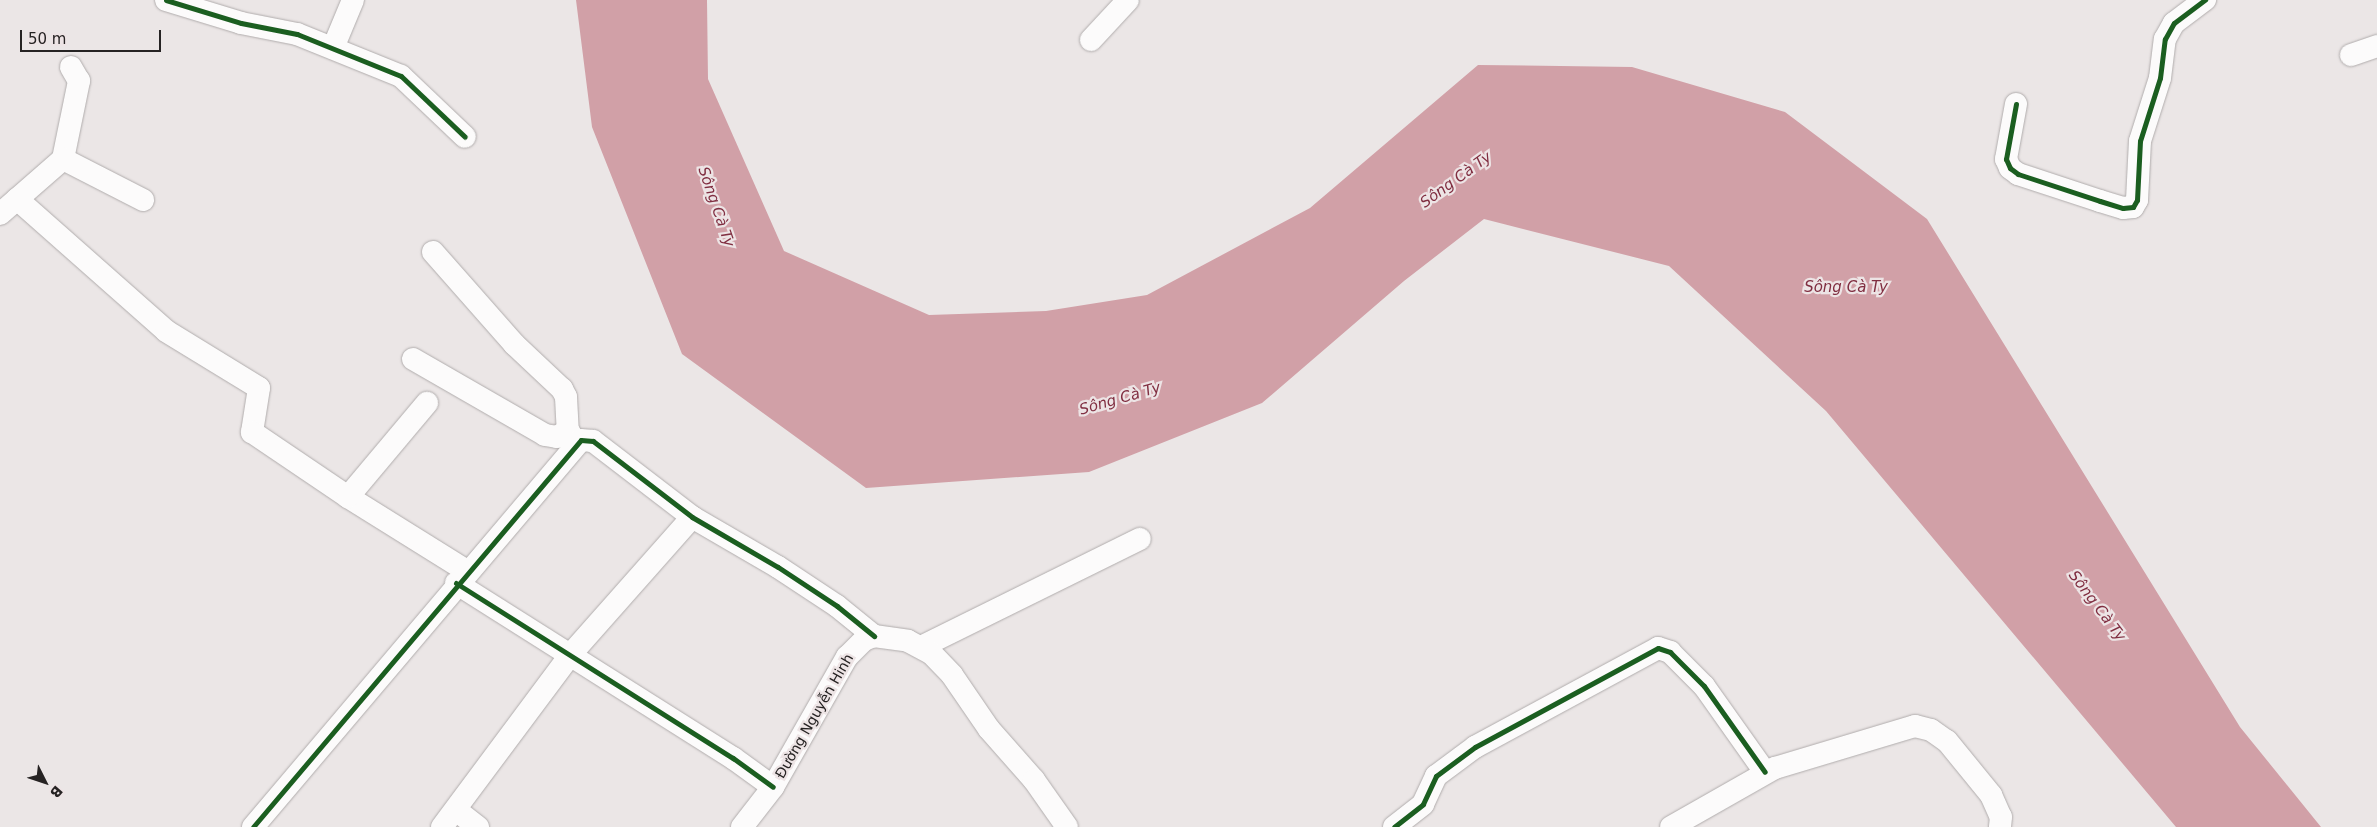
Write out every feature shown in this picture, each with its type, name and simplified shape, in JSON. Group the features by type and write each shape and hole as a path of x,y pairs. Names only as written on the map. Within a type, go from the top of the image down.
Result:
{"street":[{"path":"166,0 240,23 297,34 401,76 465,136"},
{"path":"333,48 353,0"},
{"path":"1091,40 1128,0"},
{"path":"2016,104 2006,159 2010,168 2018,174 2100,201 2123,208 2133,207 2137,200 2140,141 2160,78 2165,39 2174,23 2206,0"},
{"path":"2352,55 2377,46"},
{"path":"0,214 64,159 79,81 70,67"},
{"path":"64,159 143,200"},
{"path":"17,199 166,331 259,388 252,432 571,654 773,786"},
{"path":"253,827 462,577 572,437 566,397 562,389 507,338 433,252"},
{"path":"413,359 545,435 593,441 692,517 778,567 837,606 874,636 908,640 921,647 952,675 989,728 1034,780 1068,827"},
{"path":"348,497 427,403"},
{"path":"478,827 449,818 571,654 692,517"},
{"path":"921,647 1140,539"},
{"name":"Đường Nguyễn Hinh","path":"742,827 773,786 847,657 864,640 874,636"},
{"path":"1394,827 1423,804 1436,776 1475,747 1658,648 1670,652 1704,686 1765,772"},
{"path":"1671,827 1765,772 1898,730 1923,726 1947,741 1990,795 2001,817 2000,827"}],"water":[{"name":"Sông Cà Ty","path":"576,0 707,0 708,79 784,251 929,315 1046,311 1147,295 1310,208 1478,65 1632,67 1785,112 1927,219 2240,727 2321,827 2176,827 1826,411 1669,266 1484,219 1404,281 1262,403 1089,472 866,488 682,354 592,127"}],"cycle path":[{"path":"166,0 241,23 297,34 401,76 465,137"},
{"path":"2016,104 2006,159 2010,168 2018,174 2100,201 2123,208 2133,207 2137,200 2140,141 2160,78 2165,39 2174,23 2205,0"},
{"path":"253,827 581,440 593,441 692,517 778,567 837,606 874,636"},
{"path":"456,583 733,758 773,787"},
{"path":"1394,827 1423,804 1436,776 1475,747 1658,648 1670,652 1704,686 1765,772"}]}
